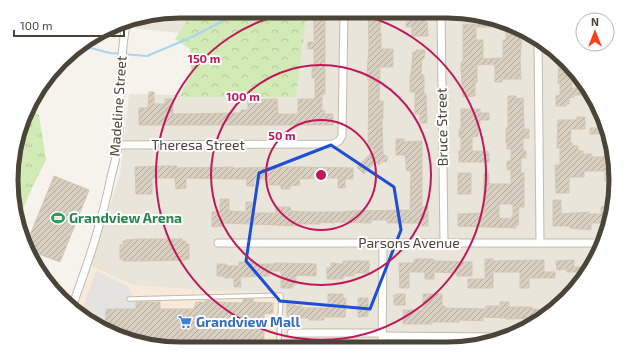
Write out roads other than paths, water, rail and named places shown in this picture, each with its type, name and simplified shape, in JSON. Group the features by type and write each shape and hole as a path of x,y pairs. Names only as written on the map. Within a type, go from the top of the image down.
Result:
{"street":[{"name":"Theresa Street","path":"118,145 333,144 339,141 342,136 344,18"},
{"name":"Bruce Street","path":"441,18 444,243"},
{"name":"Madeline Street","path":"74,303 98,234 118,145 121,62 125,28"},
{"path":"538,46 540,243"},
{"name":"Parsons Avenue","path":"218,243 596,244"},
{"path":"382,342 383,244"},
{"path":"291,333 486,337"}],"lane":[{"path":"129,299 281,295 278,342"}],"waterway":[{"path":"87,47 110,53 147,56 192,37 228,18"}],"place":[{"name":"Grandview Arena","path":"58,218"},
{"name":"Grandview Mall","path":"185,322"}]}
